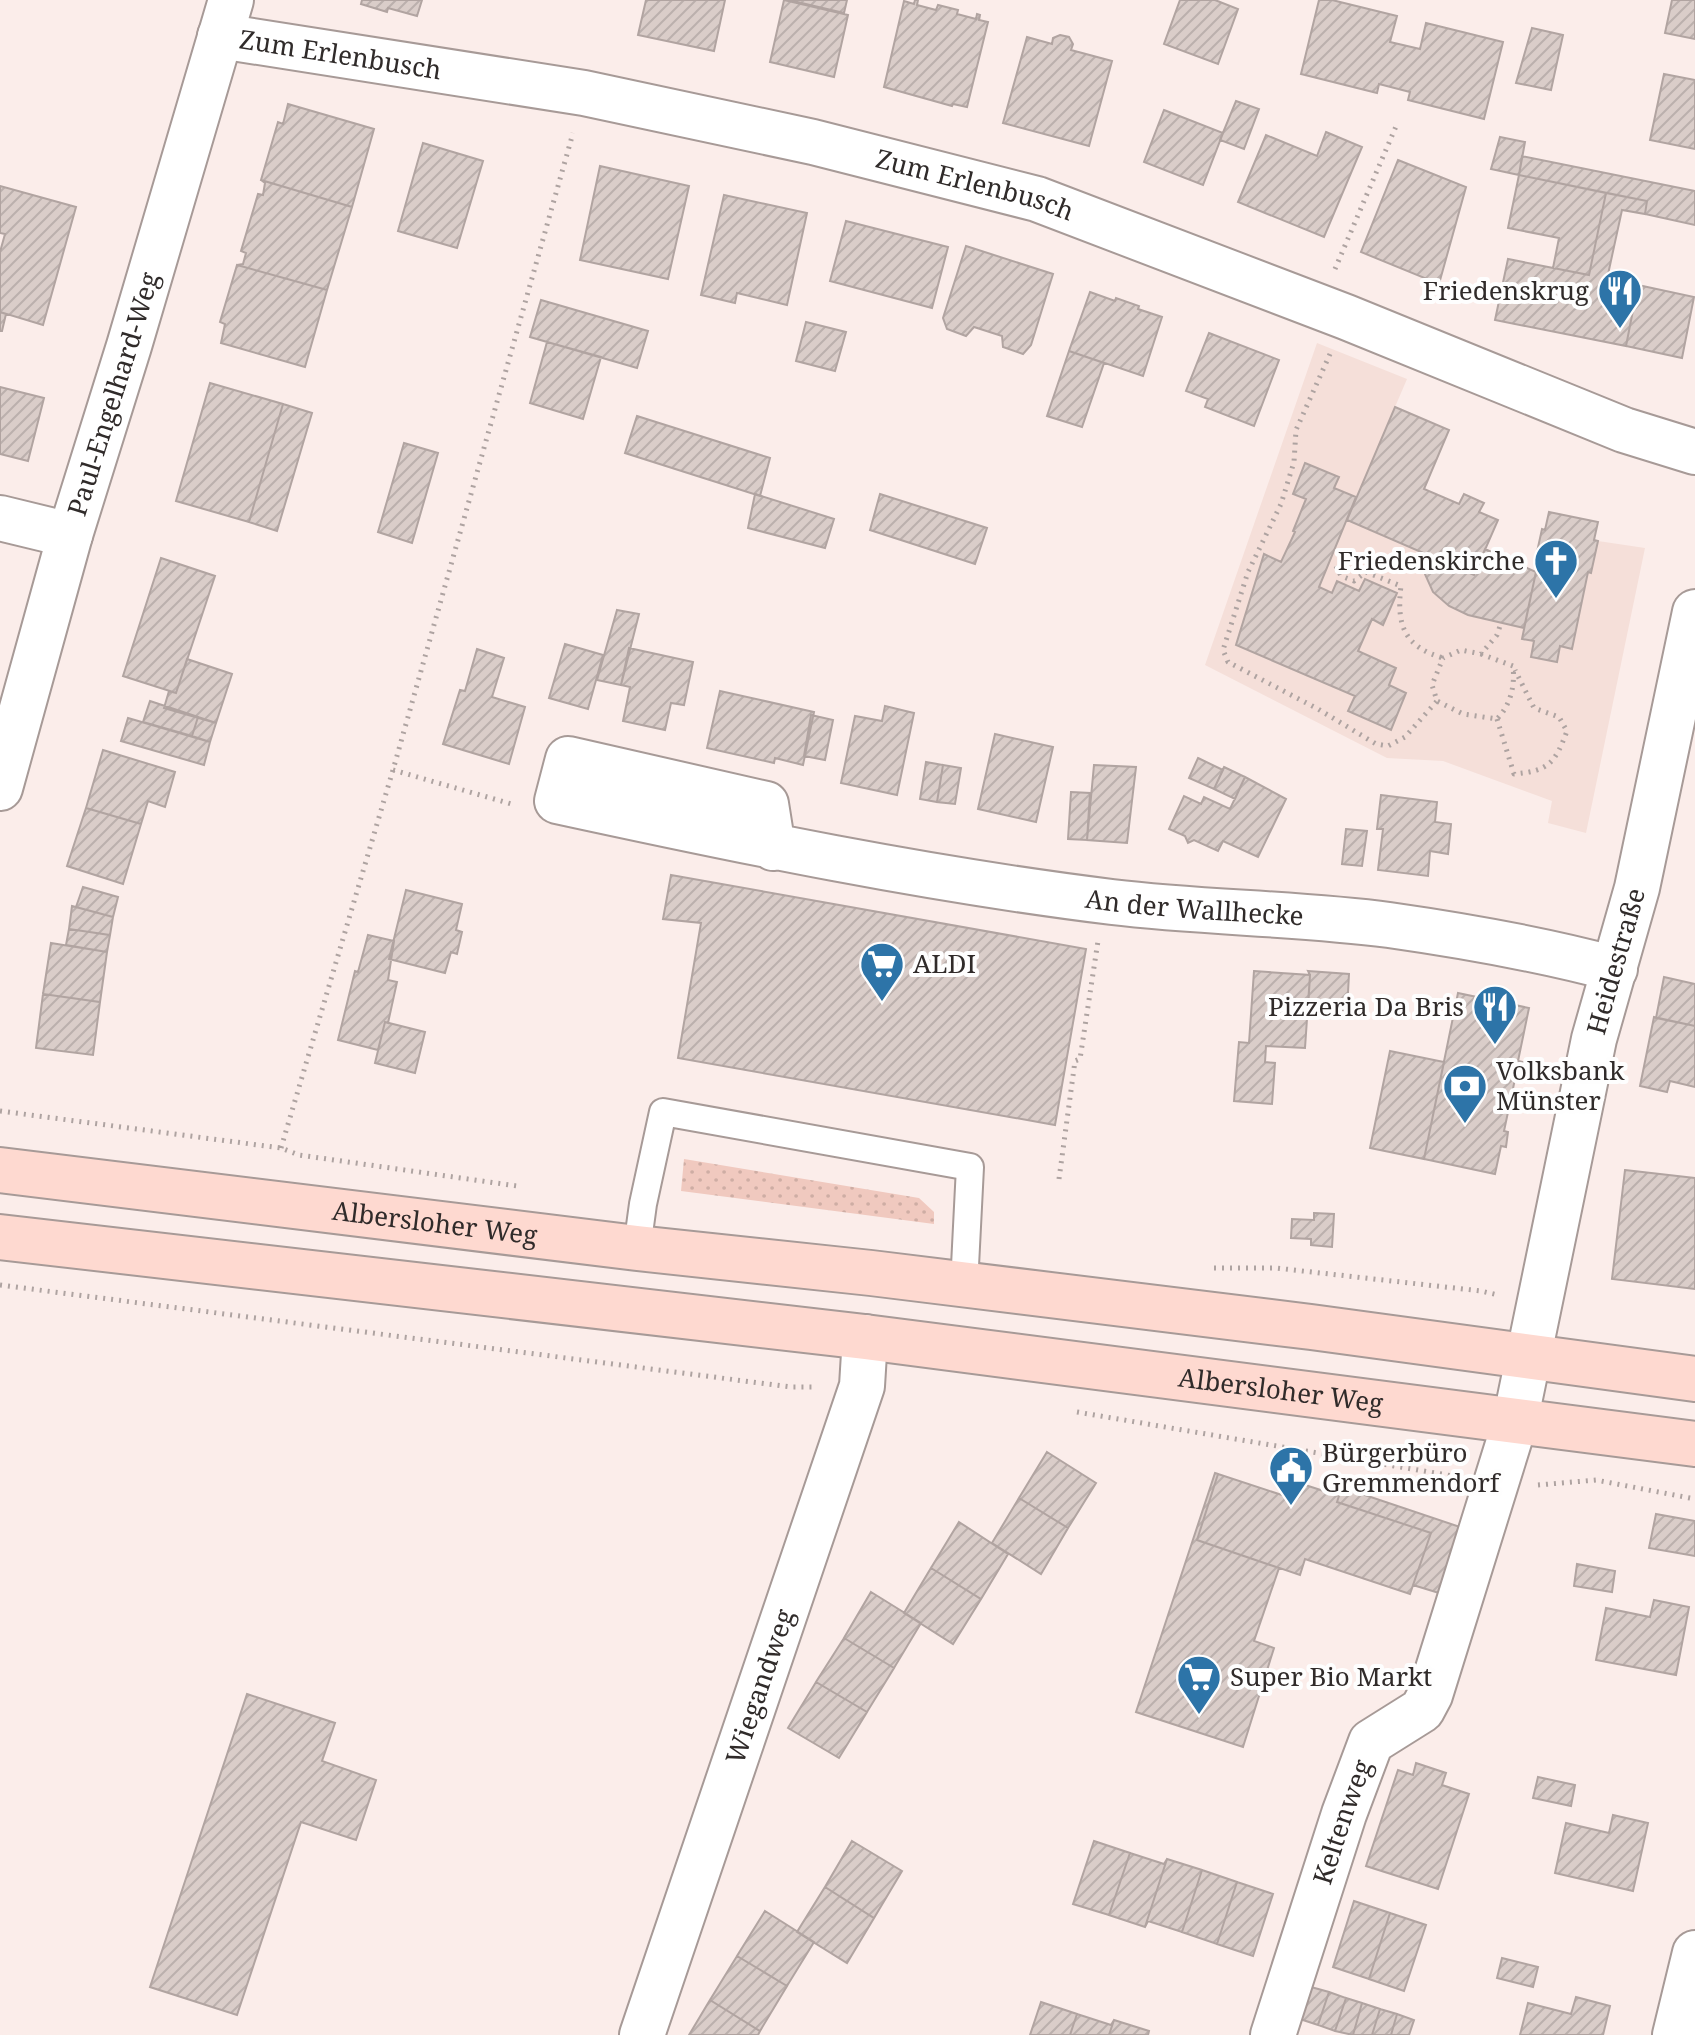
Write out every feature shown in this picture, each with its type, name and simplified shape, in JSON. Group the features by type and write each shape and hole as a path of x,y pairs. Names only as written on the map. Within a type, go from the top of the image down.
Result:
{"main road":[{"name":"Albersloher Weg","path":"0,1170 1311,1327 1695,1379"},
{"name":"Albersloher Weg","path":"0,1237 865,1337 1695,1444"},
{"path":"865,1337 871,1273"}],"street":[{"name":"Zum Erlenbusch","path":"226,18 813,142 1037,199 1333,312 1624,430 1695,452"},
{"name":"Paul-Engelhard-Weg","path":"0,788 70,535 226,18"},
{"path":"0,518 70,535"},
{"name":"Heidestraße","path":"1528,1357 1594,1039 1637,888 1695,612"},
{"name":"An der Wallhecke","path":"557,801 568,759 766,804 773,848 1012,889 1104,901 1388,925 1549,952 1615,969"},
{"name":"Wiegandweg","path":"642,2035 862,1386 865,1337"},
{"name":"Keltenweg","path":"1273,2035 1344,1814 1371,1742 1422,1710 1430,1695 1515,1422 1528,1357"},
{"path":"1675,2035 1695,1953"}],"lane":[{"path":"637,1248 663,1112 970,1167 964,1286"}],"path":[{"path":"281,1148 393,770 584,93"},
{"path":"1397,124 1296,430 1294,462 1281,504 1248,572 1223,650 1228,662 1306,702 1376,744 1388,746 1405,737 1437,701"},
{"path":"1336,566 1341,576 1354,581 1366,572 1401,586 1401,616 1411,643 1425,653 1443,658 1461,650 1513,666 1534,708 1559,717 1567,731 1558,753 1539,771 1514,774 1497,719"},
{"path":"1481,654 1497,635 1501,623"},
{"path":"1443,658 1432,685 1437,701 1463,714 1497,719"},
{"path":"1497,719 1505,710 1515,684 1513,666"},
{"path":"393,770 530,809 557,801"},
{"path":"1059,1179 1075,1061 1080,1059 1104,901"},
{"path":"0,1111 281,1148 299,1155 518,1186"},
{"path":"1199,1268 1276,1268 1481,1291"},
{"path":"0,1285 791,1387 862,1386"},
{"path":"1062,1409 1407,1466 1494,1484 1550,1486 1596,1480 1695,1499"}],"shaded area":[{"path":"1317,343 1407,379 1347,519 1421,552 1424,572 1433,591 1449,606 1468,615 1524,628 1523,639 1534,641 1531,657 1556,662 1560,646 1571,649 1598,541 1645,548 1586,833 1548,823 1552,801 1443,761 1387,758 1205,665"},
{"path":"684,1159 919,1198 934,1212 934,1224 681,1191"}],"building":[{"path":"362,0 422,0 417,16 388,8 387,12 361,4"},
{"path":"646,0 725,0 714,51 638,35"},
{"path":"784,0 848,15 834,77 770,62"},
{"path":"789,0 847,0 844,13"},
{"path":"918,0 917,5 936,10 938,5 976,19 977,14 980,15 979,20 988,22 967,107 952,106 884,87 904,1 914,4"},
{"path":"1180,0 1215,0 1238,9 1218,64 1164,44"},
{"path":"1319,0 1332,0 1397,16 1390,42 1420,49 1426,23 1503,42 1484,119 1408,100 1410,92 1379,84 1377,93 1301,74"},
{"path":"1672,0 1695,0 1695,39 1665,33"},
{"path":"1532,28 1563,35 1551,90 1516,83"},
{"path":"1060,35 1069,37 1073,44 1071,50 1112,61 1089,146 1003,123 1027,37 1052,44 1053,38"},
{"path":"1664,74 1695,80 1695,149 1650,140"},
{"path":"1236,101 1259,109 1244,149 1220,140"},
{"path":"288,104 374,129 352,207 261,180 278,122 283,124"},
{"path":"1164,110 1223,133 1203,185 1144,162"},
{"path":"1326,132 1362,147 1324,237 1238,202 1266,135 1317,156"},
{"path":"1500,137 1525,142 1519,175 1491,169"},
{"path":"423,143 483,161 457,248 398,231"},
{"path":"1522,156 1695,191 1695,225 1645,214 1647,201 1519,175"},
{"path":"1398,160 1466,187 1439,284 1361,252"},
{"path":"600,166 689,186 668,279 580,260"},
{"path":"1519,175 1606,193 1589,275 1553,268 1559,238 1508,228"},
{"path":"261,180 352,207 327,290 237,265 243,264 246,253 241,251 258,194 263,195 265,183"},
{"path":"0,186 76,207 43,325 0,312 0,252 5,234 0,233"},
{"path":"1606,193 1647,201 1645,214 1622,210 1607,279 1638,285 1626,346 1495,320 1508,259 1589,275"},
{"path":"724,195 807,213 787,305 737,293 735,303 701,295"},
{"path":"846,221 948,247 932,308 830,281"},
{"path":"966,246 1053,274 1031,345 1023,354 1003,347 1002,336 974,327 966,336 947,329 943,318"},
{"path":"237,265 327,290 305,367 221,343 225,324 220,322"},
{"path":"1638,285 1694,297 1682,358 1626,346"},
{"path":"1090,292 1115,301 1116,298 1162,317 1143,376 1069,351"},
{"path":"541,300 648,331 637,368 530,337"},
{"path":"0,312 6,314 2,331 0,331"},
{"path":"806,322 846,332 835,371 796,361"},
{"path":"1209,333 1279,360 1254,426 1205,407 1208,399 1186,391"},
{"path":"547,342 601,357 583,419 530,403"},
{"path":"1069,351 1104,363 1082,427 1047,416"},
{"path":"210,383 283,404 249,522 176,501"},
{"path":"0,387 44,398 28,461 0,454"},
{"path":"283,404 312,413 277,531 249,522"},
{"path":"1395,407 1449,430 1424,489 1459,504 1464,494 1484,503 1479,512 1498,520 1474,575 1347,520"},
{"path":"637,416 770,458 760,496 625,453"},
{"path":"404,443 438,453 412,543 378,532"},
{"path":"1305,463 1339,477 1334,488 1356,497 1319,587 1332,593 1337,581 1359,591 1365,579 1397,593 1383,625 1372,619 1358,651 1396,668 1389,685 1406,693 1391,730 1348,711 1355,696 1236,645 1264,554 1281,562 1295,532 1306,499 1293,494"},
{"path":"755,494 834,519 825,548 748,528"},
{"path":"880,494 987,528 975,564 870,530"},
{"name":"Friedenskirche","path":"1549,512 1598,522 1594,540 1598,541 1591,573 1588,572 1572,649 1560,646 1557,662 1531,657 1534,641 1522,639 1538,562 1535,561"},
{"path":"1485,549 1536,572 1524,628 1468,615 1449,606 1433,592 1424,572 1421,552 1474,575"},
{"path":"161,558 215,576 176,693 123,676"},
{"path":"617,610 639,614 621,685 597,680"},
{"path":"565,644 603,655 588,709 549,698"},
{"path":"629,648 693,662 684,705 671,703 665,730 623,721 630,687 621,685"},
{"path":"477,649 504,658 492,697 525,707 509,764 443,744 460,690 465,691"},
{"path":"187,659 232,674 216,723 164,708 169,691 176,693"},
{"path":"720,691 814,712 803,765 775,758 774,763 707,748"},
{"path":"150,701 198,717 192,736 143,722"},
{"path":"885,706 914,713 897,795 841,783 855,716 882,721"},
{"path":"811,715 833,720 825,760 804,756"},
{"path":"198,717 216,723 210,742 192,736"},
{"path":"128,718 210,742 204,765 121,741"},
{"path":"995,734 1053,747 1036,822 978,809"},
{"path":"103,750 175,772 165,807 148,801 141,824 86,808"},
{"path":"1198,758 1223,770 1214,789 1189,778"},
{"path":"926,762 943,765 937,802 920,799"},
{"path":"943,765 961,768 955,804 937,802"},
{"path":"1094,765 1136,767 1127,843 1087,840"},
{"path":"1224,767 1245,777 1235,799 1214,789"},
{"path":"1245,777 1286,799 1258,857 1223,841 1218,851 1194,840 1188,843 1185,836 1169,829 1184,796 1201,804 1204,797 1230,809"},
{"path":"1071,792 1090,793 1087,840 1068,839"},
{"path":"1381,795 1437,802 1435,822 1451,824 1448,854 1430,851 1428,876 1378,870 1383,829 1377,829"},
{"path":"86,808 141,824 123,884 67,866"},
{"path":"1346,829 1367,831 1362,866 1342,864"},
{"name":"ALDI","path":"671,875 1086,949 1055,1125 678,1058 701,923 663,919"},
{"path":"83,887 118,897 113,917 76,907"},
{"path":"406,890 462,904 456,930 462,932 457,954 451,952 445,973 389,959"},
{"path":"72,906 113,917 110,935 69,929"},
{"path":"69,929 110,935 107,952 66,945"},
{"path":"368,935 394,941 388,980 397,982 378,1050 338,1040 355,971 358,972"},
{"path":"51,943 107,952 100,1002 43,994"},
{"path":"1254,971 1310,975 1305,1048 1266,1046 1265,1062 1275,1063 1272,1104 1234,1101 1239,1042 1249,1043"},
{"path":"1308,971 1349,974 1347,1011 1308,1009"},
{"path":"1664,977 1695,984 1695,1026 1656,1018"},
{"path":"1458,993 1529,1008 1518,1061 1523,1062 1519,1080 1515,1079 1504,1131 1508,1132 1506,1147 1501,1146 1495,1174 1424,1159"},
{"path":"43,994 100,1002 93,1055 36,1048"},
{"path":"1654,1017 1695,1026 1695,1087 1670,1081 1667,1092 1640,1086"},
{"path":"385,1022 425,1032 415,1073 375,1063"},
{"path":"1390,1051 1444,1062 1424,1159 1370,1148"},
{"path":"1625,1170 1695,1178 1695,1289 1612,1279"},
{"path":"1314,1213 1334,1214 1332,1247 1311,1245 1311,1239 1291,1238 1292,1219 1314,1220"},
{"path":"1047,1452 1096,1483 1068,1528 1019,1498"},
{"path":"1215,1473 1218,1474 1197,1540 1279,1568 1254,1641 1274,1648 1243,1747 1136,1712"},
{"path":"1218,1474 1285,1496 1290,1480 1339,1496 1337,1502 1431,1533 1410,1594 1305,1559 1300,1575 1197,1540"},
{"path":"1338,1486 1460,1527 1439,1593 1413,1585 1431,1533 1337,1502"},
{"path":"1019,1498 1068,1528 1041,1574 992,1543"},
{"path":"1656,1514 1695,1521 1695,1556 1649,1548"},
{"path":"959,1522 1008,1554 981,1599 931,1568"},
{"path":"1577,1564 1615,1571 1612,1592 1574,1586"},
{"path":"931,1568 981,1599 953,1644 904,1613"},
{"path":"871,1592 921,1623 894,1668 844,1638"},
{"path":"1654,1600 1689,1607 1676,1675 1596,1660 1606,1608 1650,1617"},
{"path":"844,1638 894,1668 867,1712 816,1682"},
{"path":"816,1682 867,1712 839,1758 788,1728"},
{"path":"247,1694 335,1723 322,1761 376,1780 356,1840 301,1822 237,2015 150,1987"},
{"path":"1416,1763 1446,1773 1442,1785 1469,1794 1438,1889 1366,1866 1398,1770 1413,1775"},
{"path":"1538,1777 1575,1785 1571,1806 1533,1798"},
{"path":"1613,1815 1648,1823 1633,1891 1555,1873 1566,1823 1609,1833"},
{"path":"852,1841 902,1871 874,1918 825,1887"},
{"path":"1094,1841 1130,1853 1109,1915 1073,1904"},
{"path":"1130,1853 1164,1864 1167,1859 1145,1927 1109,1915"},
{"path":"1167,1859 1202,1870 1182,1932 1148,1921 1145,1927"},
{"path":"1202,1870 1237,1882 1217,1944 1182,1932"},
{"path":"1237,1882 1273,1894 1253,1956 1217,1944"},
{"path":"825,1887 874,1918 847,1963 797,1932"},
{"path":"1354,1901 1390,1913 1369,1979 1333,1967"},
{"path":"765,1911 814,1942 787,1986 737,1956"},
{"path":"1390,1913 1426,1925 1404,1991 1369,1979"},
{"path":"737,1956 787,1986 760,2031 710,2000"},
{"path":"1502,1958 1538,1967 1533,1987 1497,1978"},
{"path":"1311,1987 1329,1992 1318,2025 1300,2019"},
{"path":"1329,1992 1346,1998 1335,2031 1318,2025"},
{"path":"1576,1997 1610,2006 1603,2035 1520,2035 1528,2003 1571,2014"},
{"path":"1346,1998 1362,2003 1353,2035 1335,2031"},
{"path":"710,2000 760,2031 758,2035 689,2035"},
{"path":"1041,2002 1077,2014 1070,2035 1030,2035"},
{"path":"1362,2003 1380,2009 1372,2035 1353,2035"},
{"path":"1380,2009 1397,2014 1391,2035 1372,2035"},
{"path":"1077,2014 1111,2025 1114,2020 1109,2035 1070,2035"},
{"path":"1397,2014 1414,2020 1409,2035 1391,2035"},
{"path":"1114,2020 1149,2031 1148,2035 1109,2035"}],"place":[{"name":"Friedenskrug","path":"1620,330"},
{"name":"Friedenskirche","path":"1556,600"},
{"name":"ALDI","path":"882,1003"},
{"name":"Pizzeria Da Bris","path":"1495,1046"},
{"name":"Volksbank Münster","path":"1465,1125"},
{"name":"Bürgerbüro Gremmendorf","path":"1291,1507"},
{"name":"Super Bio Markt","path":"1199,1716"}]}
